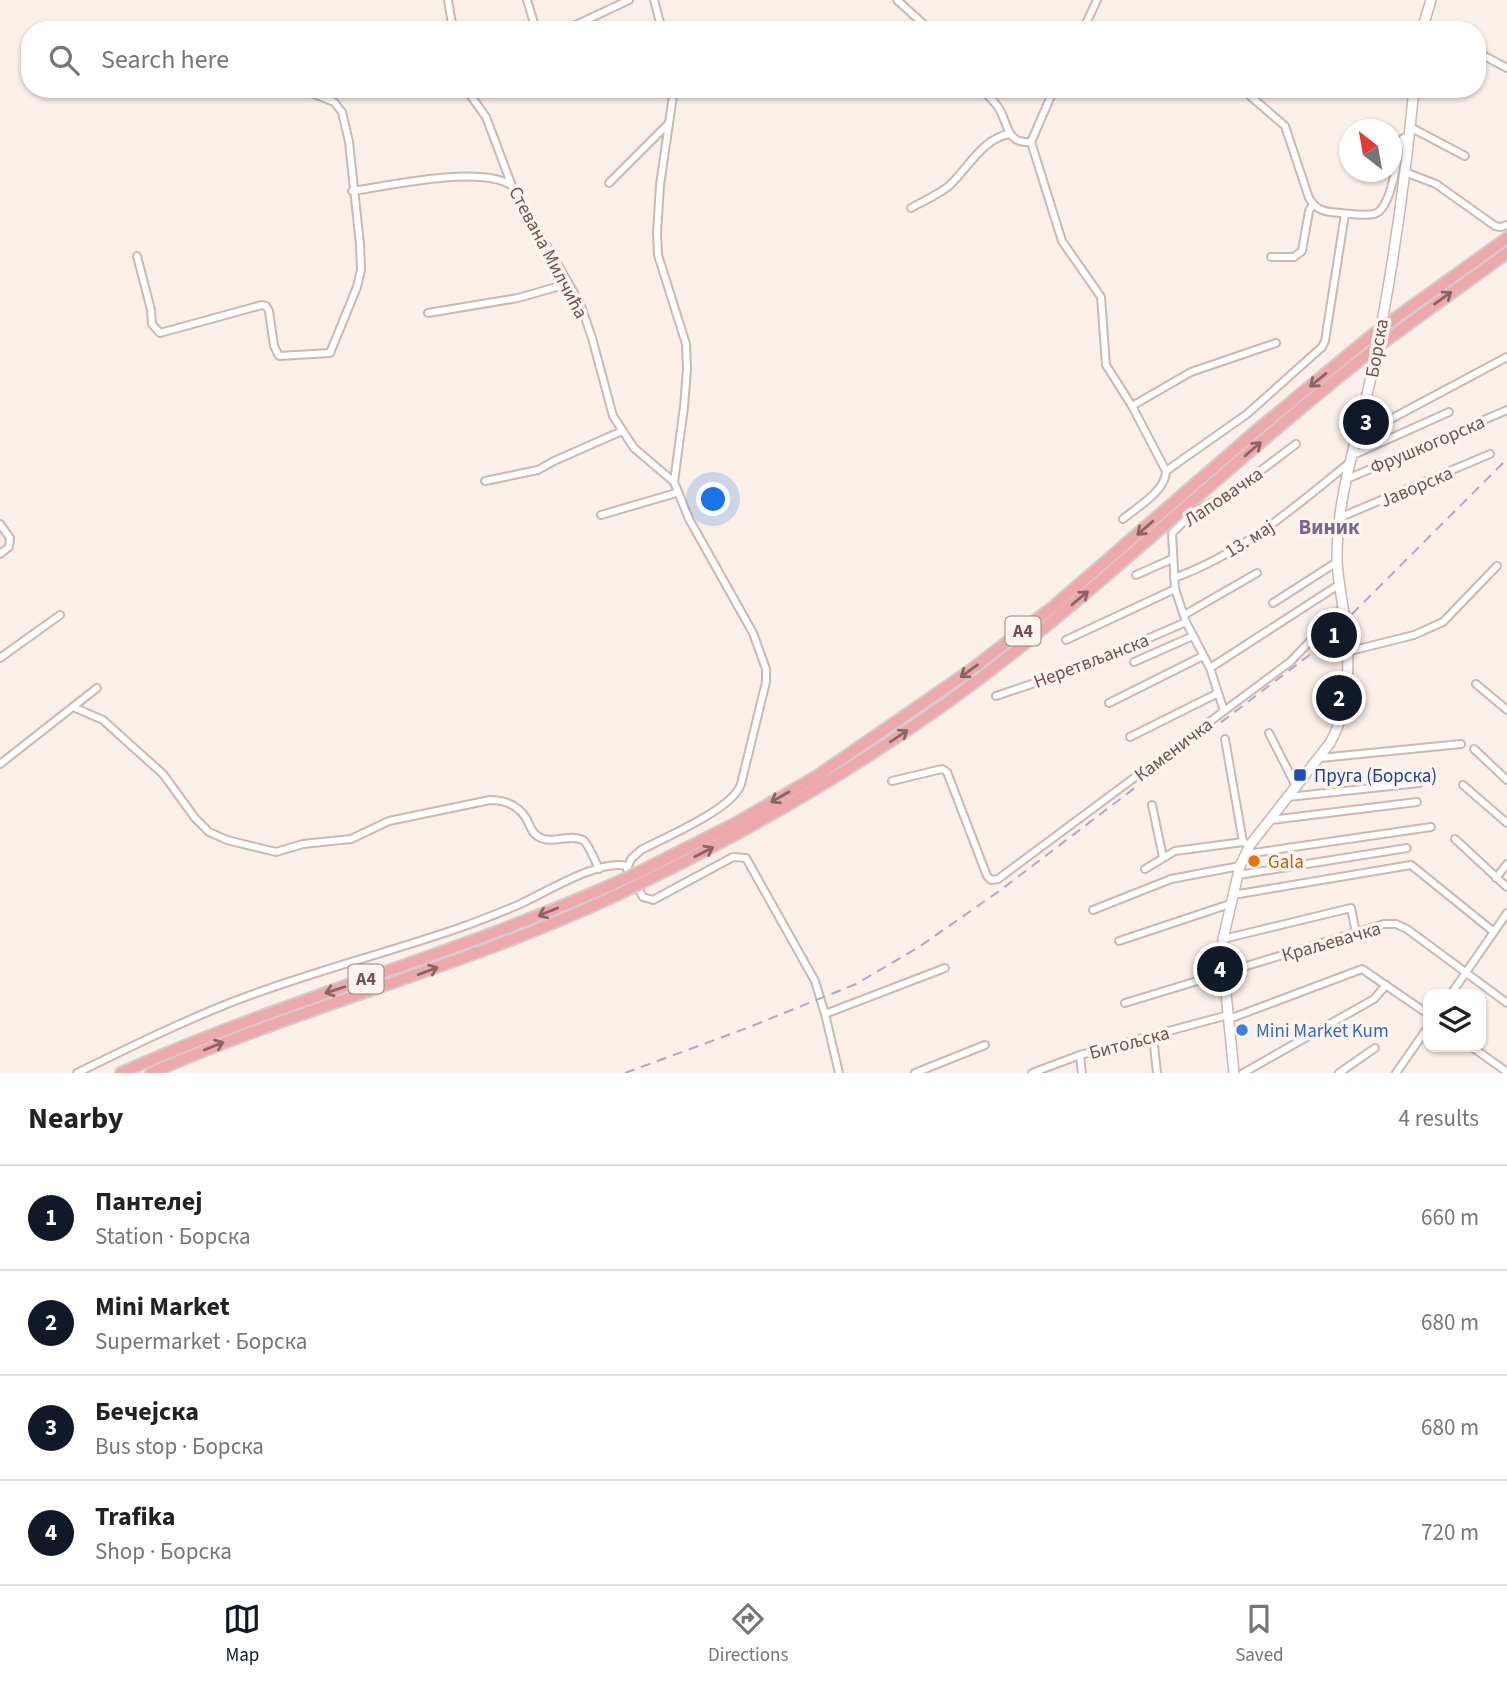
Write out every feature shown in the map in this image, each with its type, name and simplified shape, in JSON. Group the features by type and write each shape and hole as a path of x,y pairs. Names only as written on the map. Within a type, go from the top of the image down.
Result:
{"highway":[{"name":"A4","path":"641,877 817,776 976,667 1046,612 1371,336 1507,238"},
{"name":"A4","path":"151,1073 261,1028 469,956 719,844 800,799 939,708 1064,611 1363,358 1507,253"},
{"name":"A4","path":"121,1073 231,1027 614,890"}],"street":[{"path":"448,0 452,21"},
{"path":"527,0 533,21"},
{"path":"584,21 629,0"},
{"path":"654,0 660,21"},
{"path":"897,0 920,21"},
{"path":"1087,21 1097,0"},
{"path":"1425,21 1431,0"},
{"path":"1486,57 1507,68"},
{"path":"137,257 152,324 160,333 262,305 269,311 274,346 279,356 330,353 357,287 361,270 349,142 342,112 334,102 324,98"},
{"name":"Стевана Милчића","path":"472,98 486,117 512,186 584,315 613,416 634,448 674,482"},
{"path":"673,98 660,186 658,255 686,344 687,369 674,482 689,519 753,633 762,654 766,682 741,784 735,796 722,807 641,850 627,866 627,872 643,897 653,900 733,857 746,859 815,981 839,1073"},
{"path":"990,98 999,108 1010,134 1019,142 1031,142"},
{"path":"1050,98 1031,142 1062,241 1101,297 1106,365 1132,406 1166,471 1164,481 1156,490 1123,519"},
{"path":"1252,98 1284,125 1313,204 1326,212 1375,214 1383,208 1388,198 1402,139 1410,131 1465,156"},
{"name":"Борска","path":"1234,1073 1223,939 1246,847 1320,758 1338,729 1345,707 1346,652 1337,562 1341,517 1351,459 1374,365 1405,172 1413,98"},
{"path":"608,183 669,123"},
{"path":"911,208 948,187 984,148 1002,135 1010,134"},
{"path":"1405,172 1436,184 1495,226 1502,228 1507,225"},
{"path":"352,191 444,177 497,180 512,186"},
{"path":"1271,257 1294,257 1302,251 1309,211 1313,204"},
{"path":"1166,471 1247,414 1322,347 1345,214"},
{"path":"428,313 518,298 567,284"},
{"path":"1132,406 1191,372 1276,343"},
{"path":"1357,437 1507,357"},
{"name":"Фрушкогорска","path":"1347,479 1507,410"},
{"name":"13. мај","path":"1174,578 1257,535 1290,512 1351,459 1449,412"},
{"path":"485,481 538,471 622,431"},
{"name":"Лаповачка","path":"1224,711 1210,668 1185,618 1175,589 1172,533 1193,513 1242,484 1296,444"},
{"name":"Јаворска","path":"1341,517 1490,454"},
{"path":"601,515 677,493"},
{"path":"0,524 10,538 9,547 0,554"},
{"path":"1136,575 1172,559"},
{"path":"1273,603 1337,562"},
{"path":"1346,652 1414,635 1443,622 1497,566"},
{"name":"Неретвљанска","path":"996,696 1085,666 1185,618 1257,573"},
{"path":"1210,668 1340,584"},
{"path":"1066,640 1175,589"},
{"name":"Каменичка","path":"892,781 942,769 947,772 987,876 993,880 1290,662 1343,607"},
{"path":"0,658 60,615"},
{"path":"1134,662 1193,636"},
{"path":"1109,703 1203,656"},
{"path":"1476,684 1507,710"},
{"path":"0,764 97,688"},
{"path":"1130,737 1218,693"},
{"path":"73,707 103,720 124,738 163,774 209,832 227,840 276,852 303,844 351,839 390,821 489,800 502,800 511,803 528,821 531,831 540,838 548,841 574,838 583,841 589,846 598,869"},
{"path":"1269,733 1296,786"},
{"path":"1225,740 1246,847"},
{"path":"1320,758 1461,744"},
{"path":"1474,749 1507,779"},
{"path":"1288,797 1419,783"},
{"path":"1463,785 1507,823"},
{"path":"1269,820 1417,802"},
{"path":"1152,805 1163,857"},
{"path":"1145,869 1175,851 1246,847 1431,827"},
{"path":"1455,839 1507,887"},
{"path":"1093,910 1171,879 1407,848"},
{"path":"78,1073 233,1002 459,928 521,904 548,889 598,869 617,864 627,866"},
{"path":"1496,878 1507,864"},
{"path":"1119,941 1232,900 1411,865 1494,932"},
{"path":"1223,939 1351,908 1356,933"},
{"path":"1454,989 1507,913"},
{"path":"1500,922 1507,929"},
{"name":"Краљевачка","path":"1125,1003 1384,924 1396,924 1407,929 1507,1003"},
{"path":"825,1014 945,968"},
{"name":"Битољска","path":"1032,1073 1080,1055 1228,1017 1362,969 1386,985"},
{"path":"1243,1073 1374,999 1386,985 1423,1011"},
{"path":"1406,1073 1397,1070 1423,1034"},
{"path":"1153,1036 1157,1073"},
{"path":"915,1073 985,1045"},
{"path":"1339,1073 1375,1048"},
{"path":"1479,1052 1507,1072"},
{"path":"1080,1055 1082,1073"}],"railway":[{"path":"625,1073 856,984 919,947 1002,889 1316,650 1507,459"}],"place":[{"name":"Бечејска","path":"1366,422"},
{"name":"Пантелеј","path":"1334,635"},
{"name":"Mini Market","path":"1339,698"},
{"name":"Пруга (Борска)","path":"1300,775"},
{"name":"Gala","path":"1254,861"},
{"name":"Trafika","path":"1220,969"},
{"name":"Mini Market Kum","path":"1242,1030"}],"district":[{"name":"Виник","path":"1329,527"}]}
